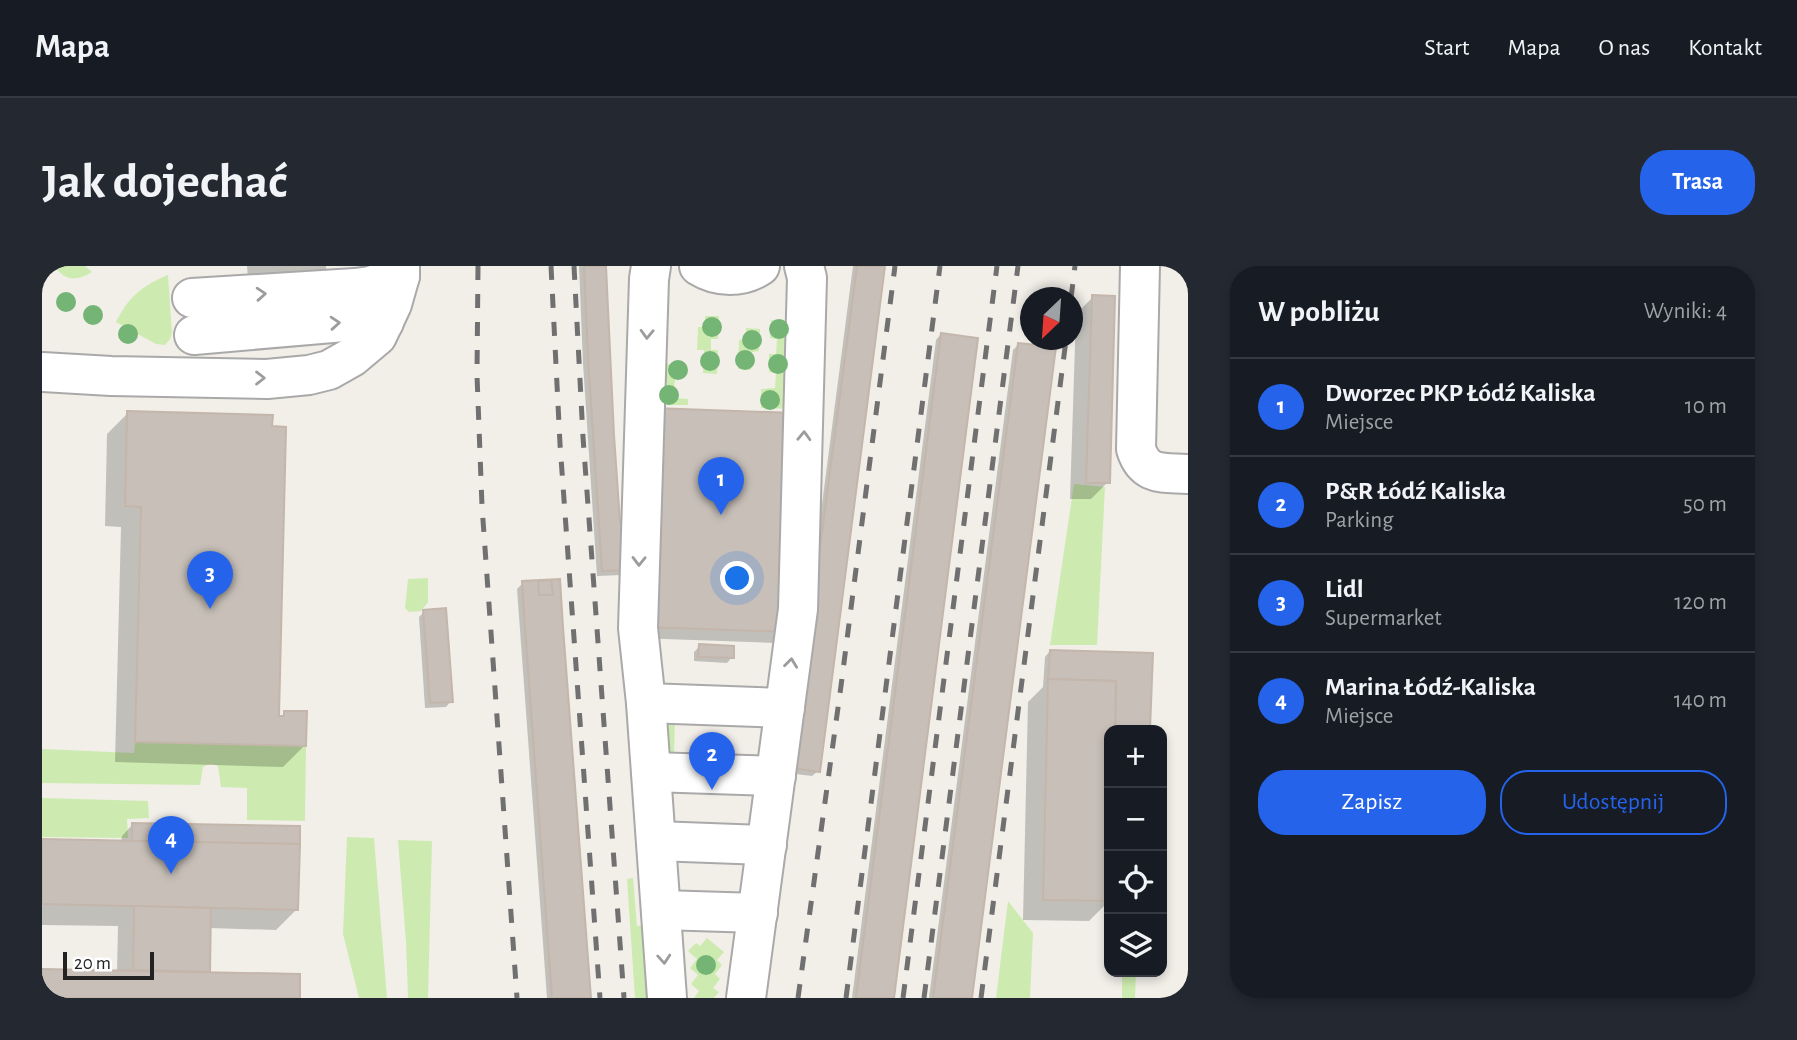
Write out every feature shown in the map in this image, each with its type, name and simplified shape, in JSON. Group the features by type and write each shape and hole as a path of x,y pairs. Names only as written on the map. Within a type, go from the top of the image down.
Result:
{"lane":[{"path":"651,266 638,628 667,998"},
{"path":"699,266 726,275 741,274 760,266"},
{"path":"746,998 798,609 807,278 804,266"},
{"path":"1140,266 1136,449 1144,466 1151,470 1188,474"},
{"path":"192,300 370,286 400,271"},
{"path":"42,372 267,379 309,375 329,369 365,348 377,337 392,304 400,271"},
{"path":"192,300 344,322 384,321"},
{"path":"192,300 192,377"},
{"path":"646,704 785,708"},
{"path":"651,772 776,776"},
{"path":"656,841 767,845"},
{"path":"660,910 758,913"}],"green space":[{"path":"55,266 85,266 92,272 72,278 63,275"},
{"path":"168,275 172,333 165,345 156,344 116,322 137,293"},
{"path":"705,316 719,316 718,339 711,339 711,350 718,350 717,374 703,373 704,350 697,350 698,327 705,327"},
{"path":"771,320 799,321 797,409 761,408 761,389 775,388 776,373 769,372 769,354 776,354 777,339 770,338"},
{"path":"746,328 760,329 759,351 752,352 751,370 738,369 739,340 746,339"},
{"path":"665,364 682,364 682,376 675,376 674,398 688,399 688,405 663,405"},
{"path":"1074,484 1105,487 1097,645 1050,645"},
{"path":"428,578 428,602 421,611 409,612 405,608 408,579"},
{"path":"675,719 674,757 672,761 657,723"},
{"path":"135,742 306,746 305,821 247,820 247,788 221,787 218,766 214,764 203,767 200,785 42,783 42,749 134,753"},
{"path":"42,798 148,801 149,818 127,819 128,838 42,837"},
{"path":"347,837 374,838 387,998 359,998 343,934"},
{"path":"398,840 432,841 428,998 408,998"},
{"path":"633,878 637,926 654,925 643,938 648,998 635,998 627,879"},
{"path":"1008,901 1033,933 1030,998 996,998"},
{"path":"707,938 724,952 717,960 722,965 715,974 720,979 713,988 719,992 714,998 694,998 699,991 691,984 698,975 690,968 697,959 688,951 696,943 700,946"},
{"path":"1122,977 1136,977 1135,998 1122,998"}],"building":[{"path":"584,266 606,266 620,522 625,522 629,570 602,571"},
{"path":"857,266 885,266 820,772 791,768"},
{"path":"1092,295 1115,296 1110,483 1086,483"},
{"path":"941,333 978,338 894,998 856,998"},
{"path":"1020,343 1020,350 1056,350 972,998 933,998"},
{"path":"653,408 795,413 788,632 647,627"},
{"path":"127,411 273,415 272,426 286,427 279,716 284,716 284,711 307,711 306,746 135,742 141,507 125,506"},
{"path":"560,579 591,998 552,998 522,581"},
{"path":"551,580 553,595 539,595 538,581"},
{"path":"446,608 453,702 430,703 423,610"},
{"path":"699,644 734,646 734,658 698,657"},
{"path":"1050,650 1153,653 1150,725 1115,725 1116,681 1048,679"},
{"path":"1048,679 1116,681 1115,725 1104,725 1104,901 1043,900"},
{"path":"132,823 300,826 300,844 132,841"},
{"path":"42,839 300,844 298,910 42,904"},
{"path":"134,906 211,908 210,972 133,970"},
{"path":"42,969 300,974 300,998 42,998"}],"railway":[{"path":"478,266 477,375 482,506 517,998"},
{"path":"551,266 560,444 600,998"},
{"path":"574,266 583,437 624,998"},
{"path":"798,998 895,266"},
{"path":"846,998 940,266"},
{"path":"903,998 997,266"},
{"path":"924,998 1018,266"},
{"path":"1072,287 1075,266"},
{"path":"981,998 1065,350"}],"place":[{"name":"Dworzec PKP Łódź Kaliska","path":"721,515"},
{"name":"Lidl","path":"210,609"},
{"name":"P&R Łódź Kaliska","path":"712,790"},
{"name":"Marina Łódź-Kaliska","path":"171,874"}]}
